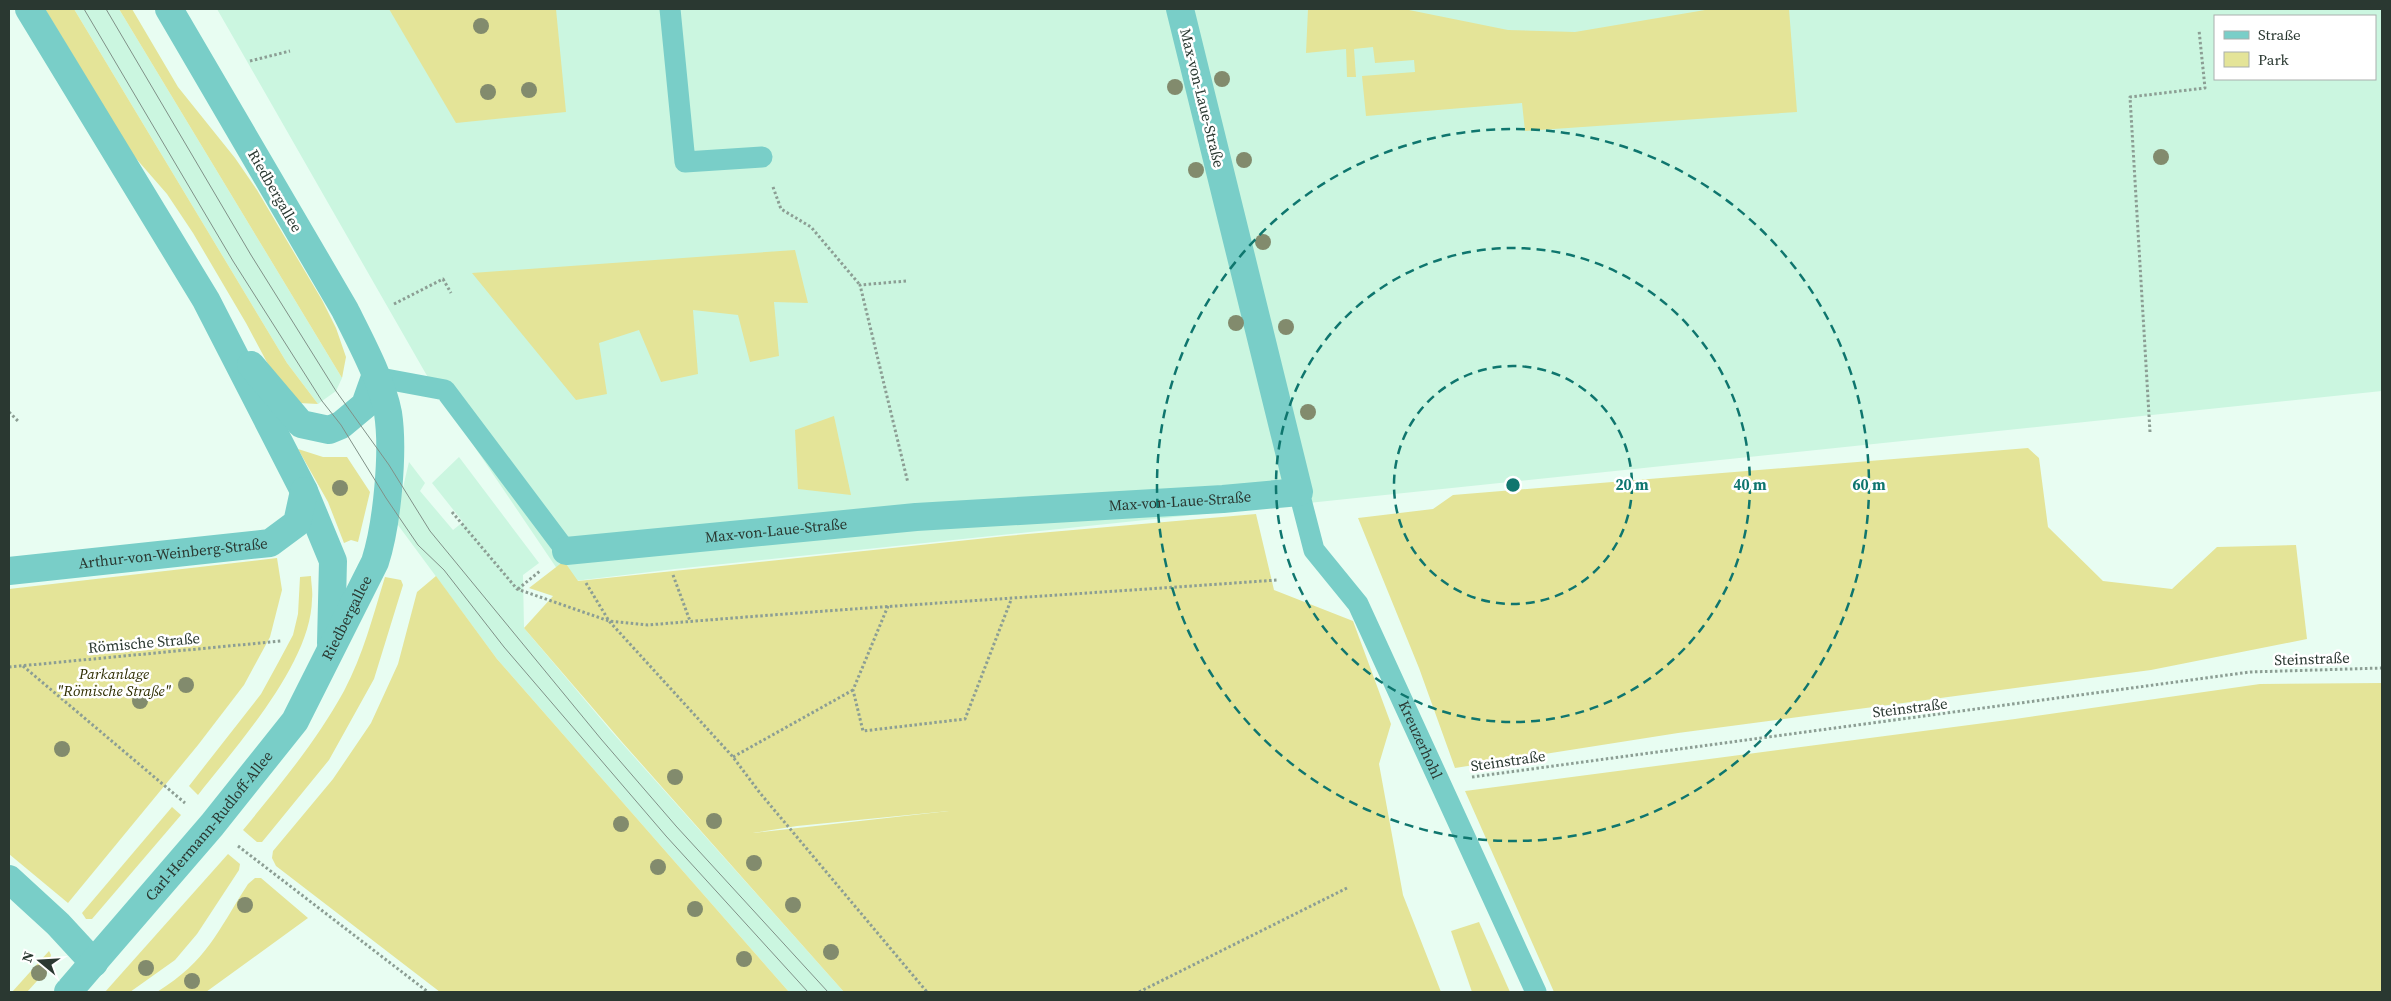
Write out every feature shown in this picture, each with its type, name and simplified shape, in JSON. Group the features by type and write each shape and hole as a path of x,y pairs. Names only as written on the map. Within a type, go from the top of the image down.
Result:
{"street":[{"name":"Riedbergallee","path":"28,9 206,300 304,491 333,561 331,649"},
{"name":"Riedbergallee","path":"169,9 346,310 375,377 388,413 389,466 383,536 375,562 331,649"},
{"name":"Max-von-Laue-Straße","path":"566,551 916,517 1223,499 1299,492 1180,9"},
{"name":"Riedbergallee","path":"226,338 263,378 301,424 329,430 341,425 365,405 375,377"},
{"name":"Arthur-von-Weinberg-Straße","path":"9,571 270,543 297,523 304,491"},
{"name":"Carl-Hermann-Rudloff-Allee","path":"68,992 212,825 295,721 331,649"},
{"path":"9,879 58,924 94,963"}],"lane":[{"path":"670,9 685,162 762,157"},
{"path":"375,377 445,390 566,551"},
{"name":"Kreuzerhohl","path":"1299,492 1314,550 1358,604 1536,992"}],"path":[{"path":"2150,432 2130,97 2205,88 2199,30"},
{"path":"250,61 290,50"},
{"path":"762,157 781,209 811,226 860,285 916,517"},
{"path":"394,304 443,278 451,293"},
{"path":"860,285 906,281"},
{"path":"9,412 18,422"},
{"path":"452,512 517,589 610,621 648,625 888,606 1011,600 1277,580"},
{"path":"662,541 690,621"},
{"path":"566,551 610,621 733,757 760,793 928,992"},
{"path":"888,606 853,690 863,732 965,719 1011,600"},
{"name":"Römische Straße","path":"9,667 281,641"},
{"path":"23,666 172,793"},
{"name":"Steinstraße","path":"1441,782 2250,672 2382,668"},
{"path":"733,757 853,690"},
{"path":"212,825 428,992"},
{"path":"1139,992 1349,887"}],"shaded area":[{"path":"74,9 119,9 342,378 336,391 318,404 287,363"},
{"path":"217,9 2382,9 2382,391 675,569 566,582 430,381"},
{"path":"459,457 539,563 523,575 524,628 612,732 844,992 789,992 497,659 395,521 409,462 425,483 420,491 453,530 463,522 432,483"}],"green space":[{"path":"45,9 74,9 287,363 318,404 299,403 277,381 246,323 193,233 167,194 133,155"},
{"path":"119,9 132,9 178,87 235,158 257,190 322,300 336,328 346,357 342,378"},
{"path":"389,9 556,9 566,112 456,123"},
{"path":"1308,9 1404,9 1508,30 1575,32 1711,9 1789,9 1797,112 1525,131 1522,103 1366,116 1362,76 1415,72 1414,60 1375,63 1373,47 1354,49 1356,77 1347,77 1346,49 1306,53"},
{"path":"795,250 808,303 774,302 779,356 750,362 738,315 693,310 698,374 661,382 639,330 599,343 607,394 576,400 472,273"},
{"path":"834,416 851,495 798,489 795,430"},
{"path":"2028,448 2039,458 2048,527 2103,581 2172,589 2217,547 2296,545 2307,639 2151,670 1678,733 1455,768 1419,668 1358,518 1433,509 1453,495"},
{"path":"298,449 323,457 347,457 370,492 358,542 351,540 344,543 328,502"},
{"path":"1256,514 1274,590 1353,621 1391,724 1379,764 1403,895 1441,992 844,992 622,742 524,628 553,596 529,588 564,561 578,581 1006,536","holes":["949,811 753,833 797,826"]},
{"name":"Parkanlage \"Römische Straße\"","path":"277,558 282,590 270,637 244,685 198,745 68,903 9,854 9,589"},
{"path":"311,576 312,596 308,624 299,650 286,676 251,728 198,795 189,786 261,694 293,635 298,614 300,577"},
{"path":"436,576 497,659 789,992 440,992 276,866 272,858 273,851 333,779 371,723 398,664 417,592"},
{"path":"385,577 401,580 403,585 374,679 329,760 262,842 257,842 243,830 309,746 344,691 362,649"},
{"path":"2382,683 2382,992 1554,992 1465,791 2015,719 2260,684"},
{"path":"172,807 181,815 92,919 86,919 82,913"},
{"path":"228,854 240,864 239,870 197,934 175,960 130,992 105,992"},
{"path":"255,878 261,878 308,918 206,992 157,992 174,980 200,956 219,931 248,884"},
{"path":"1479,922 1510,992 1472,992 1451,931"},
{"path":"49,951 51,955 47,970 27,992 12,992"}],"tram line":[{"path":"84,9 233,261 322,401 341,425 386,498 418,545 444,570 504,647 666,836 808,992"},
{"path":"106,9 251,255 336,391 389,465 430,531 601,739 676,826 828,992"}]}
